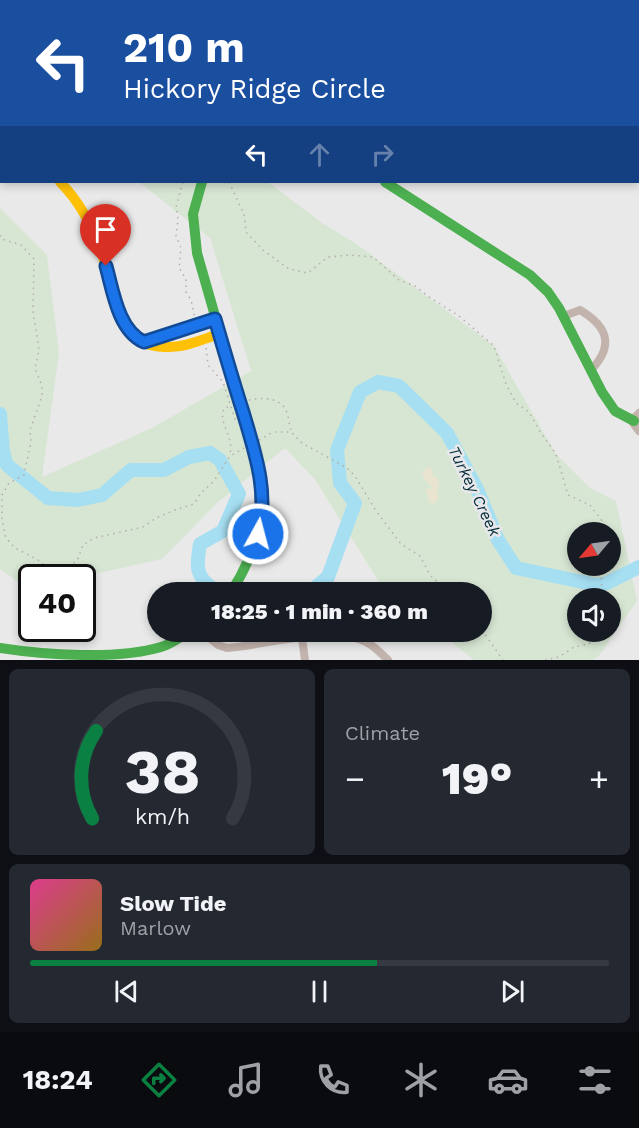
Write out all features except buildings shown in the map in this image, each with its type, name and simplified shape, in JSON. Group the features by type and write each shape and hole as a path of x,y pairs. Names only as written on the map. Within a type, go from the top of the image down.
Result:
{"street":[{"path":"61,183 77,203 90,225 125,323 136,338 150,345 172,347 219,334"},
{"path":"202,183 193,214 197,253 260,477 262,519 254,549 239,582"},
{"path":"387,183 530,275 548,292 564,316 602,392 615,411 637,422"},
{"path":"564,316 580,310 600,323 606,341 603,354 591,370"},
{"path":"144,342 215,319"},
{"path":"0,648 45,656 120,654 160,648 171,642"},
{"path":"214,642 227,648 272,642"},
{"path":"303,642 305,660"},
{"path":"368,642 388,660"}],"path":[{"path":"229,183 244,214 246,232 263,250 289,269 308,273 328,257 350,255 373,257 399,280 415,286 459,316 494,346 506,384 516,403 529,412 556,454 568,495 590,505 603,522"},
{"path":"0,235 2,239 21,244 34,259 33,311 39,350 35,368 42,386 42,396 30,430 31,442 24,475 9,483 2,495 2,521 6,537 15,548 38,560 51,571 60,571 77,561 83,545 94,538 143,528 156,518 194,504 230,457 231,437 222,417 224,408 228,407"},
{"path":"248,400 270,399 283,406 287,411 293,435"},
{"path":"230,457 273,432 291,432 312,448 347,468 355,476 376,511 401,544 420,556 430,575 437,582"},
{"path":"490,642 503,660"},
{"path":"545,660 559,657 574,647 591,642"}],"green space":[{"path":"140,183 269,183 494,346 556,454 590,488 616,501 620,522 567,522 567,576 621,576 621,525 637,601 621,624 621,588 567,588 567,642 608,642 598,657 592,660 474,660 452,642 492,642 492,582 379,582 314,478 285,448 217,503 162,559 96,574 96,564 18,564 18,582 0,569 0,208 47,255 59,353 42,477 152,428 251,371 210,238"}],"sand":[{"path":"429,467 432,469 433,476 438,479 439,486 437,493 439,498 434,504 429,502 426,490 433,488 426,481 422,472"}],"waterway":[{"name":"Turkey Creek","path":"322,582 328,577 355,503 340,483 337,450 360,392 378,382 399,386 447,433 477,489 498,540 516,568 597,585 607,583 639,567"},
{"name":"Turkey Creek","path":"0,414 3,452 7,465 48,498 78,500 102,495 131,470 164,470 189,457 210,453 220,460 239,494 223,531 200,544 198,569 205,582"}],"traffic: fast":[{"path":"202,183 193,214 197,253 257,462 259,480 258,530 248,561 237,582"},
{"path":"387,183 530,275 548,292 559,308 602,392 615,411 634,421"},
{"path":"0,648 38,653 103,655 143,651 172,642"}],"traffic: slow":[{"path":"61,183 74,199 91,227 103,257 118,311 122,321 135,338 156,346 176,347 219,334"}],"route":[{"path":"106,266 116,302 125,323 136,338 144,342 215,319 258,462 262,519 258,534"}]}
